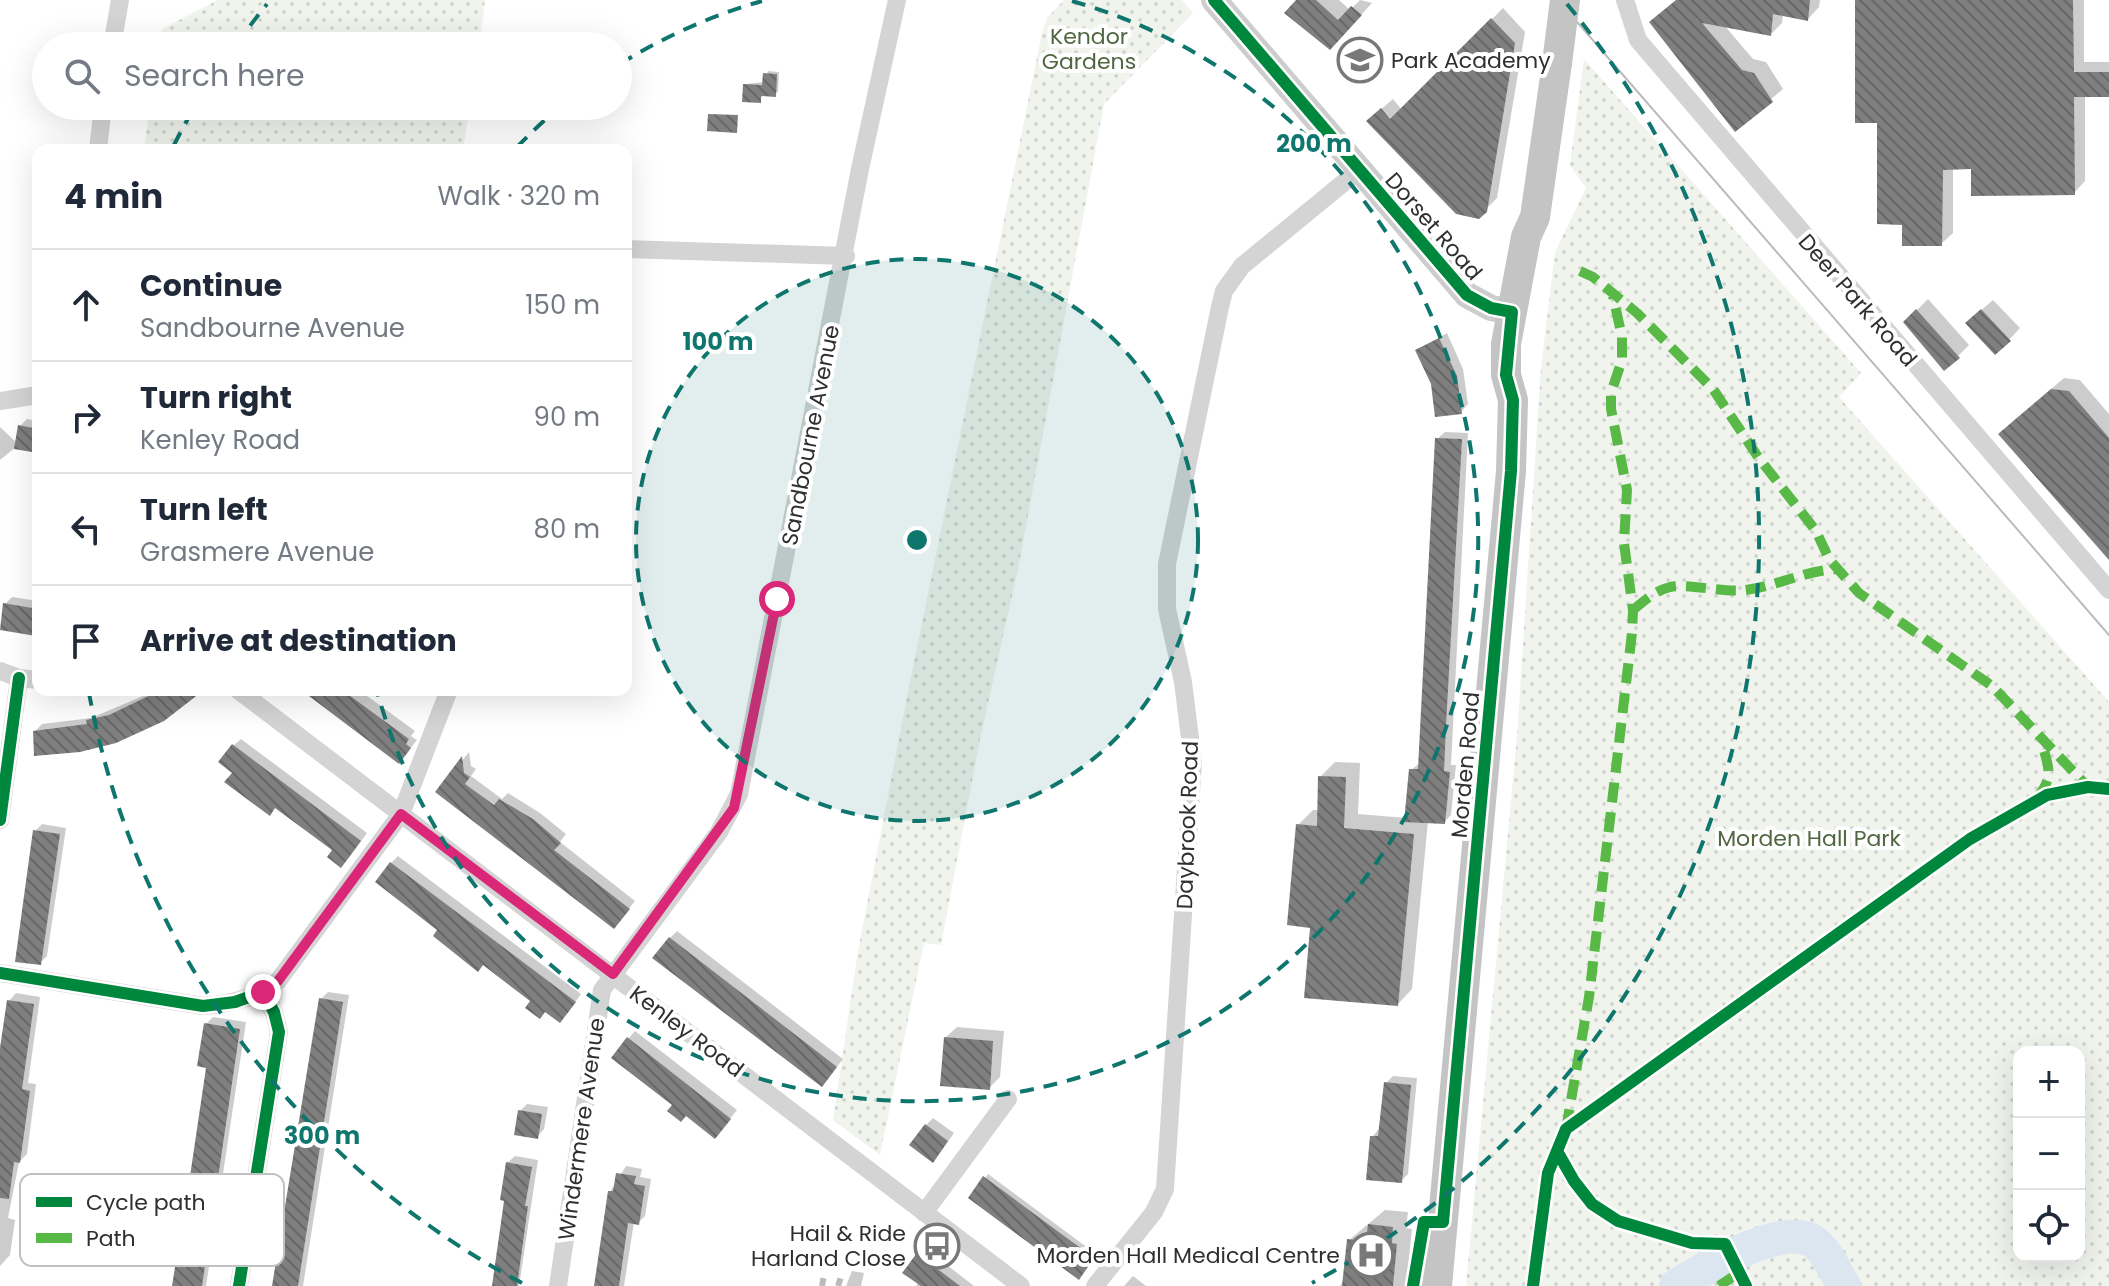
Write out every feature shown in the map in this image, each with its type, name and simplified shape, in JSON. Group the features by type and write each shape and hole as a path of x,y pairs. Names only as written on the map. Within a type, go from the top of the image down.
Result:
{"highway":[{"name":"Morden Road","path":"1513,400 1506,375 1512,312 1526,237 1535,217 1565,0"},
{"name":"Morden Road","path":"1437,1286 1511,471 1513,400 1527,348 1542,240 1535,217"}],"main road":[{"name":"Dorset Road","path":"1214,0 1467,295 1491,308 1512,312"}],"street":[{"path":"114,32 120,0"},
{"name":"Sandbourne Avenue","path":"613,974 734,808 846,256 860,169 897,0"},
{"name":"Deer Park Road","path":"1625,0 1638,40 2109,590"},
{"path":"99,144 101,120"},
{"name":"Daybrook Road","path":"1095,1286 1154,1212 1165,1189 1193,762 1185,695 1165,590 1167,564 1220,307 1224,291 1242,266 1359,170"},
{"path":"632,249 846,256"},
{"path":"0,401 32,396"},
{"path":"0,671 29,679 0,820"},
{"name":"Kenley Road","path":"246,696 1021,1286"},
{"path":"0,973 203,1006 235,1002 263,992 278,981 401,814 447,696"},
{"name":"Windermere Avenue","path":"558,1286 600,998 613,974"},
{"path":"257,1174 279,1032 274,1012 263,992"},
{"path":"924,1213 1008,1099"},
{"path":"239,1286 242,1266"}],"green space":[{"path":"218,0 485,0 481,32 161,32"},
{"name":"Kendor Gardens","path":"1064,0 1182,0 1193,13 1104,104 1018,569 980,739 941,945 924,943 880,1155 833,1120 858,951 1042,33 1047,18"},
{"name":"Morden Hall Park","path":"1584,59 1861,373 1839,397 2109,702 2109,1286 1466,1286 1517,736 1541,368 1555,252 1586,188 1570,165"},
{"path":"148,120 468,120 464,144 145,144"}],"building":[{"path":"1296,0 1316,0 1338,20 1351,6 1362,15 1330,50 1284,13"},
{"path":"1676,0 1810,0 1808,21 1773,14 1771,36 1702,23 1742,70 1754,73 1773,102 1735,132 1649,22"},
{"path":"1855,0 2073,0 2074,72 2109,72 2109,97 2074,97 2075,195 1971,196 1971,169 1943,170 1942,246 1902,246 1902,225 1877,224 1877,123 1855,123"},
{"path":"1491,18 1515,43 1487,212 1479,219 1456,214 1366,121 1381,108 1390,119"},
{"path":"763,73 777,74 776,97 761,96 761,103 742,102 743,84 762,85"},
{"path":"708,114 738,115 737,133 707,131"},
{"path":"1916,309 1960,358 1944,371 1903,322"},
{"path":"1981,309 2011,341 1995,355 1965,323"},
{"path":"1439,338 1457,376 1462,414 1435,417 1431,384 1415,350"},
{"path":"2051,389 2069,391 2109,438 2109,560 1998,434"},
{"path":"18,425 32,428 32,452 14,449"},
{"path":"1435,438 1462,439 1446,725 1444,771 1450,772 1445,824 1404,822 1409,769 1418,769"},
{"path":"3,603 32,608 32,635 0,630"},
{"path":"149,696 196,696 164,721 116,743 80,752 34,756 33,731 87,724 86,720 109,715"},
{"path":"309,696 350,696 409,739 406,744 411,748 399,764"},
{"path":"232,744 361,841 341,868 327,857 332,850 275,808 270,816 224,782 232,773 218,762"},
{"path":"462,756 464,773 470,777 465,784 494,805 499,799 533,819 561,843 554,850 630,909 614,929 435,792"},
{"path":"1318,776 1346,777 1344,828 1414,834 1398,1006 1304,998 1310,928 1287,925 1296,824 1317,826"},
{"path":"33,830 60,834 41,965 15,962"},
{"path":"390,862 576,1002 560,1023 545,1012 540,1019 525,1008 530,1001 483,965 478,972 433,936 437,930 375,882"},
{"path":"669,937 837,1067 822,1087 652,958"},
{"path":"319,998 343,1002 298,1286 272,1286 275,1266 284,1266 284,1212"},
{"path":"7,1000 34,1004 22,1089 30,1091 20,1163 14,1162 9,1199 0,1198 0,1048"},
{"path":"204,1023 240,1029 219,1174 190,1174 206,1068 197,1066"},
{"path":"627,1037 731,1119 715,1139 686,1116 681,1122 667,1111 672,1105 611,1058"},
{"path":"944,1037 993,1041 990,1090 940,1086"},
{"path":"1384,1082 1411,1085 1402,1183 1366,1180 1370,1136 1378,1136"},
{"path":"518,1110 542,1114 538,1139 514,1135"},
{"path":"925,1124 948,1141 933,1163 909,1145"},
{"path":"506,1162 532,1167 525,1206 528,1206 517,1286 492,1286 504,1201 500,1200"},
{"path":"616,1173 636,1176 634,1184 645,1186 639,1225 628,1223 619,1286 594,1286 608,1191 613,1191"},
{"path":"983,1176 1094,1258 1079,1280 968,1198"},
{"name":"Morden Hall Medical Centre","path":"1368,1224 1393,1227 1392,1243 1397,1244 1393,1286 1342,1286 1347,1239 1366,1241"},
{"path":"917,1253 960,1286 921,1286 902,1273"},
{"path":"167,1266 205,1266 202,1286 172,1286 175,1267"}],"waterway":[{"path":"1676,1286 1742,1251 1781,1238 1797,1237 1811,1240 1821,1249 1844,1286"}],"tram line":[{"path":"1558,0 2109,635"}],"railway":[{"path":"822,1286 824,1275"},
{"path":"838,1286 841,1277"}],"marked path":[{"path":"1580,271 1593,277 1637,313 1713,389 1758,457 1816,531 1829,559 1859,593 1992,686 2088,787"},
{"path":"1566,1129 1589,997 1632,633 1633,610 1624,543 1627,490 1611,409 1611,393 1622,360 1622,337 1613,296"},
{"path":"1633,610 1655,593 1670,587 1746,590 1838,569"},
{"path":"2037,798 2048,778 2042,744"},
{"path":"1719,1286 1740,1272"}],"cycle path":[{"path":"1214,0 1467,295 1491,308 1512,312 1506,375 1513,400 1511,471 1443,1222 1424,1222 1413,1286"},
{"path":"0,820 19,678"},
{"path":"1533,1286 1548,1173 1566,1129 1970,839 2047,795 2088,787 2109,789"},
{"path":"0,973 203,1006 235,1002 263,992 274,1012 279,1032 257,1174"},
{"path":"1557,1151 1592,1204 1618,1221 1692,1243 1725,1244 1746,1286"},
{"path":"239,1286 242,1266"}],"place":[{"name":"Park Academy","path":"1360,60"},
{"name":"Hail & Ride Harland Close","path":"937,1246"},
{"name":"Morden Hall Medical Centre","path":"1371,1255"}],"route":[{"path":"263,992 278,981 401,814 613,974 734,808 777,599"}]}
